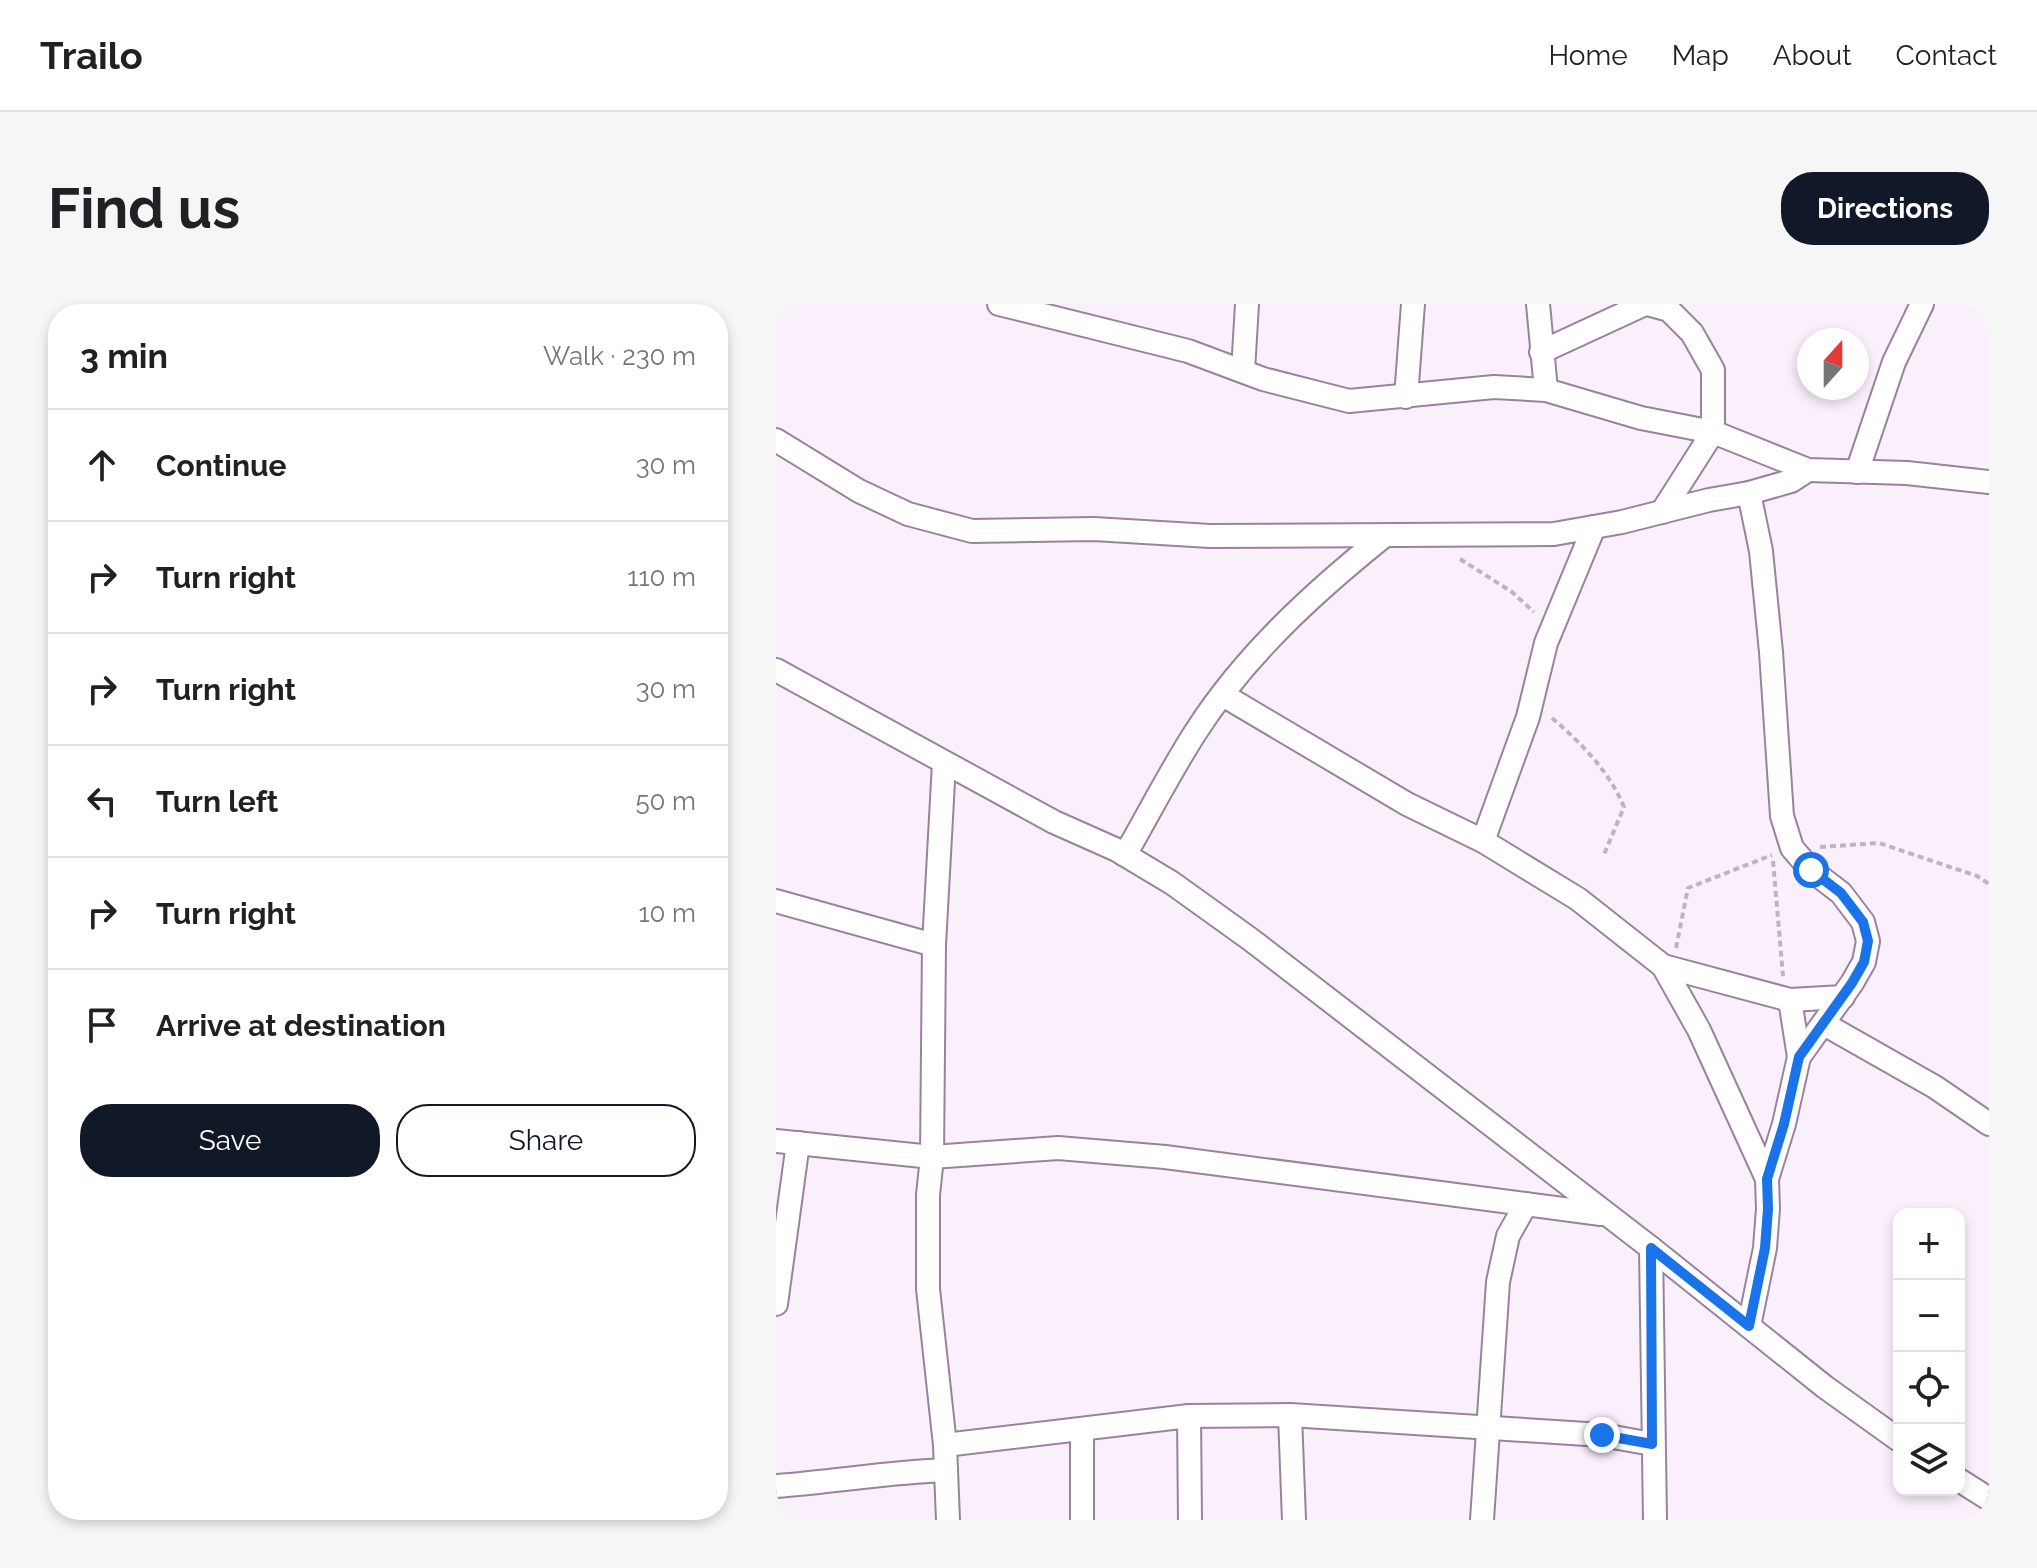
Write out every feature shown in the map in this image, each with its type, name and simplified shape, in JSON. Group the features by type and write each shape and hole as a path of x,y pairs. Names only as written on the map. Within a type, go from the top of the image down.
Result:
{"street":[{"path":"999,304 1089,314 1243,371 1349,401 1494,387 1546,390 1641,418 1713,432 1808,470 1989,482"},
{"path":"1243,371 1247,304"},
{"path":"1406,397 1413,304"},
{"path":"1538,304 1546,390"},
{"path":"1541,352 1646,304 1669,310 1692,333 1713,370 1713,432 1662,512"},
{"path":"1857,472 1894,362 1922,304"},
{"path":"776,440 859,491 896,509 972,531 1094,529 1210,536 1554,534 1749,493 1791,481 1808,470"},
{"path":"1749,493 1761,551 1782,816 1792,848 1811,870 1841,893 1863,922 1868,941 1864,962 1843,997 1799,1057"},
{"path":"1483,841 1528,717 1546,643 1594,527"},
{"path":"1125,855 1195,732 1250,659 1341,571 1384,536"},
{"path":"776,670 1172,883 1250,939 1651,1248 1825,1387 1893,1436"},
{"path":"1223,695 1407,804 1483,841 1578,899 1663,966 1713,1058 1767,1179"},
{"path":"944,763 934,945 928,1289 945,1445 948,1520"},
{"path":"776,901 934,945"},
{"path":"1663,966 1787,994 1843,997"},
{"path":"1749,1326 1765,1248 1767,1179 1784,1124 1799,1057 1787,994"},
{"path":"1824,1024 1935,1087 1989,1124"},
{"path":"776,1304 787,1142 932,1157 1058,1148 1165,1157 1605,1214"},
{"path":"1482,1520 1498,1282 1508,1236 1526,1204"},
{"path":"1651,1248 1655,1520"},
{"path":"945,1445 1189,1416 1290,1415 1602,1435 1652,1444"},
{"path":"1290,1415 1294,1520"},
{"path":"1189,1416 1190,1520"},
{"path":"1082,1429 1082,1520"},
{"path":"776,1486 833,1482 899,1471 946,1470"},
{"path":"1965,1484 1989,1499"}],"path":[{"path":"1772,855 1787,994"}],"route":[{"path":"1602,1435 1652,1444 1651,1248 1749,1326 1765,1248 1767,1179 1784,1124 1799,1057 1852,983 1864,962 1868,941 1863,922 1841,893 1811,870"}]}
